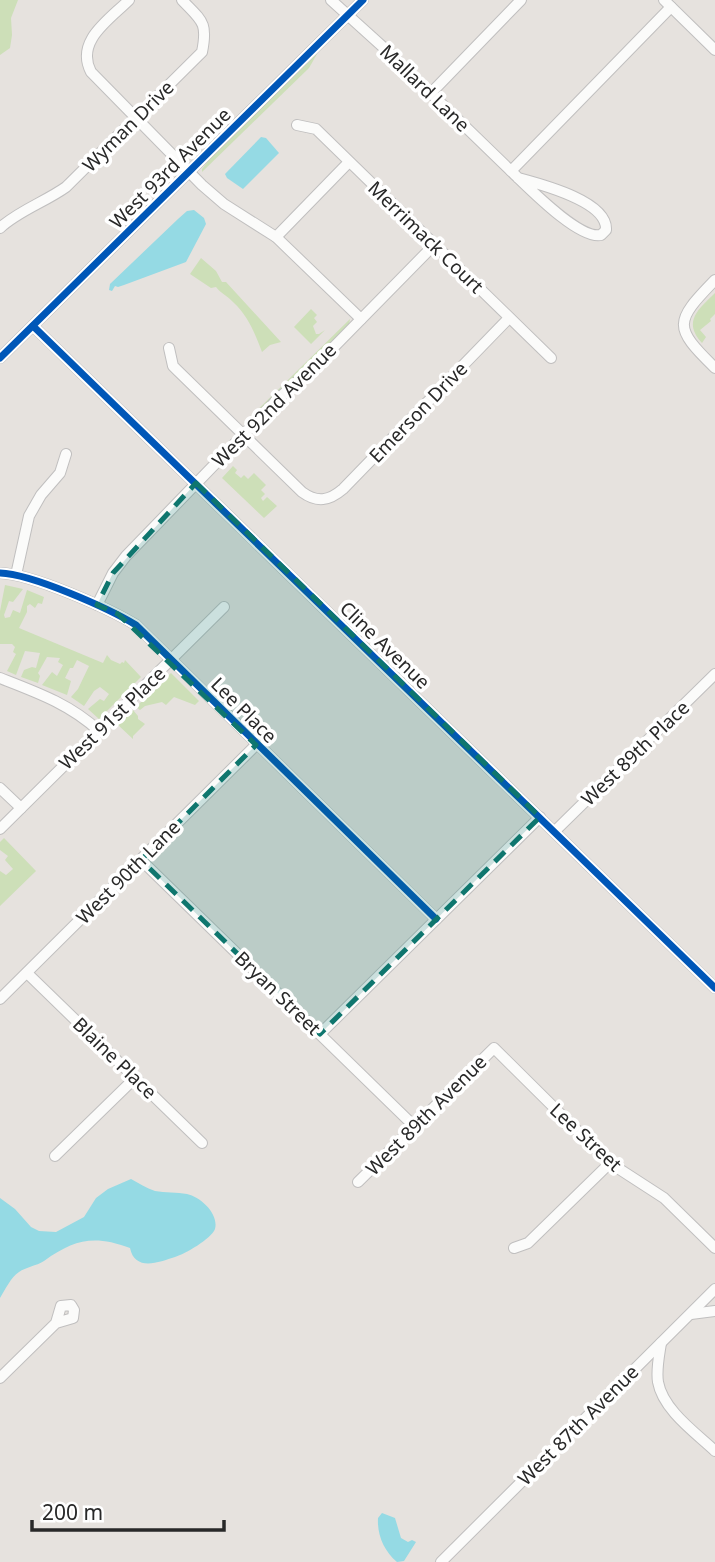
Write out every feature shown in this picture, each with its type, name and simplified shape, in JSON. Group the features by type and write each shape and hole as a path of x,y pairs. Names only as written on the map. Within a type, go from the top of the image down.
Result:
{"street":[{"path":"129,0 90,39 85,55 90,72 223,204 276,237 360,319"},
{"name":"Wyman Drive","path":"0,228 66,187 202,52 206,32 201,20 181,0"},
{"name":"Mallard Lane","path":"331,0 544,202 590,235 601,235 606,230 602,217 576,198 562,190 515,174"},
{"name":"West 93rd Avenue","path":"0,358 363,0"},
{"path":"431,93 521,0"},
{"path":"515,174 667,3 715,50"},
{"name":"Merrimack Court","path":"298,125 316,129 551,358"},
{"path":"276,237 349,162"},
{"name":"West 92nd Avenue","path":"97,605 120,562 434,244"},
{"path":"715,280 688,310 683,327 693,346 715,368"},
{"name":"Emerson Drive","path":"243,435 302,492 322,500 335,496 509,318"},
{"name":"Cline Avenue","path":"33,326 715,988"},
{"path":"169,348 173,366 243,435"},
{"path":"16,575 29,516 41,495 60,473 66,454"},
{"name":"Lee Place","path":"0,573 16,575 97,605 136,625 436,919"},
{"name":"West 91st Place","path":"0,829 224,607"},
{"name":"West 89th Place","path":"555,831 715,674"},
{"path":"0,678 62,703 84,717 99,731"},
{"name":"West 90th Lane","path":"0,999 256,745"},
{"path":"0,788 21,808"},
{"path":"320,1034 540,817"},
{"name":"Bryan Street","path":"141,860 414,1126"},
{"name":"Blaine Place","path":"27,973 202,1143"},
{"name":"West 89th Avenue","path":"358,1182 494,1048"},
{"name":"Lee Street","path":"494,1048 610,1163 664,1198 715,1248"},
{"path":"55,1156 135,1078"},
{"path":"514,1248 528,1243 610,1163"},
{"name":"West 87th Avenue","path":"441,1562 715,1289"},
{"path":"690,1314 715,1311"},
{"path":"0,1378 56,1323"},
{"path":"661,1343 658,1381 661,1393 715,1451"}],"highlighted area":[{"path":"196,483 540,817 320,1034 141,860 256,745 118,614 97,605 113,573"}],"green space":[{"path":"0,0 18,0 11,18 10,48 0,55"},
{"path":"314,52 317,54 309,68 202,172 219,146"},
{"path":"201,258 281,342 270,345 262,352 250,325 238,307 216,287 211,288 190,274"},
{"path":"715,293 715,314 700,330 706,337 702,343 693,328 693,322 699,310"},
{"path":"311,309 317,315 314,318 317,322 313,326 316,334 325,330 311,344 294,327"},
{"path":"350,319 349,325 324,350 248,424 244,423"},
{"path":"233,466 237,470 235,473 241,478 244,475 248,479 254,473 266,485 261,490 265,494 261,498 263,501 267,497 277,506 264,518 222,478"},
{"path":"5,585 23,589 13,602 9,601 5,618 10,617 13,610 20,613 27,590 44,597 42,604 38,603 35,608 30,604 27,606 19,628 103,663 107,655 120,664 125,660 141,677 99,719 88,709 100,699 104,701 109,694 100,687 84,706 71,697 89,666 77,660 73,668 70,668 65,678 71,681 67,695 42,685 52,672 57,676 63,665 58,662 60,658 47,657 38,673 38,683 21,677 24,670 36,668 40,653 25,651 16,675 7,671 16,654 12,644 0,644 0,611"},
{"path":"171,673 199,701 195,705 174,697 166,705 162,702 140,710 136,707"},
{"path":"133,710 145,724 133,739 118,725"},
{"path":"4,838 36,871 0,906 0,871 6,875 13,869 5,860 8,856 0,850 0,842"}],"water":[{"path":"261,137 266,138 279,153 243,189 225,174"},
{"path":"194,210 204,218 206,224 186,262 109,290 110,284 178,219 187,211"},
{"path":"131,1179 155,1191 187,1194 198,1199 212,1212 216,1223 213,1233 185,1253 148,1263 137,1260 130,1248 106,1241 75,1244 19,1272 0,1298 0,1198 15,1209 31,1227 39,1231 56,1232 84,1217 96,1198 108,1189"},
{"path":"382,1513 395,1518 401,1538 416,1542 404,1561 397,1562 382,1542 378,1518"}],"cycle path":[{"path":"0,358 363,0"},
{"path":"33,326 715,988"},
{"path":"0,573 50,585 136,625 436,919"}]}
